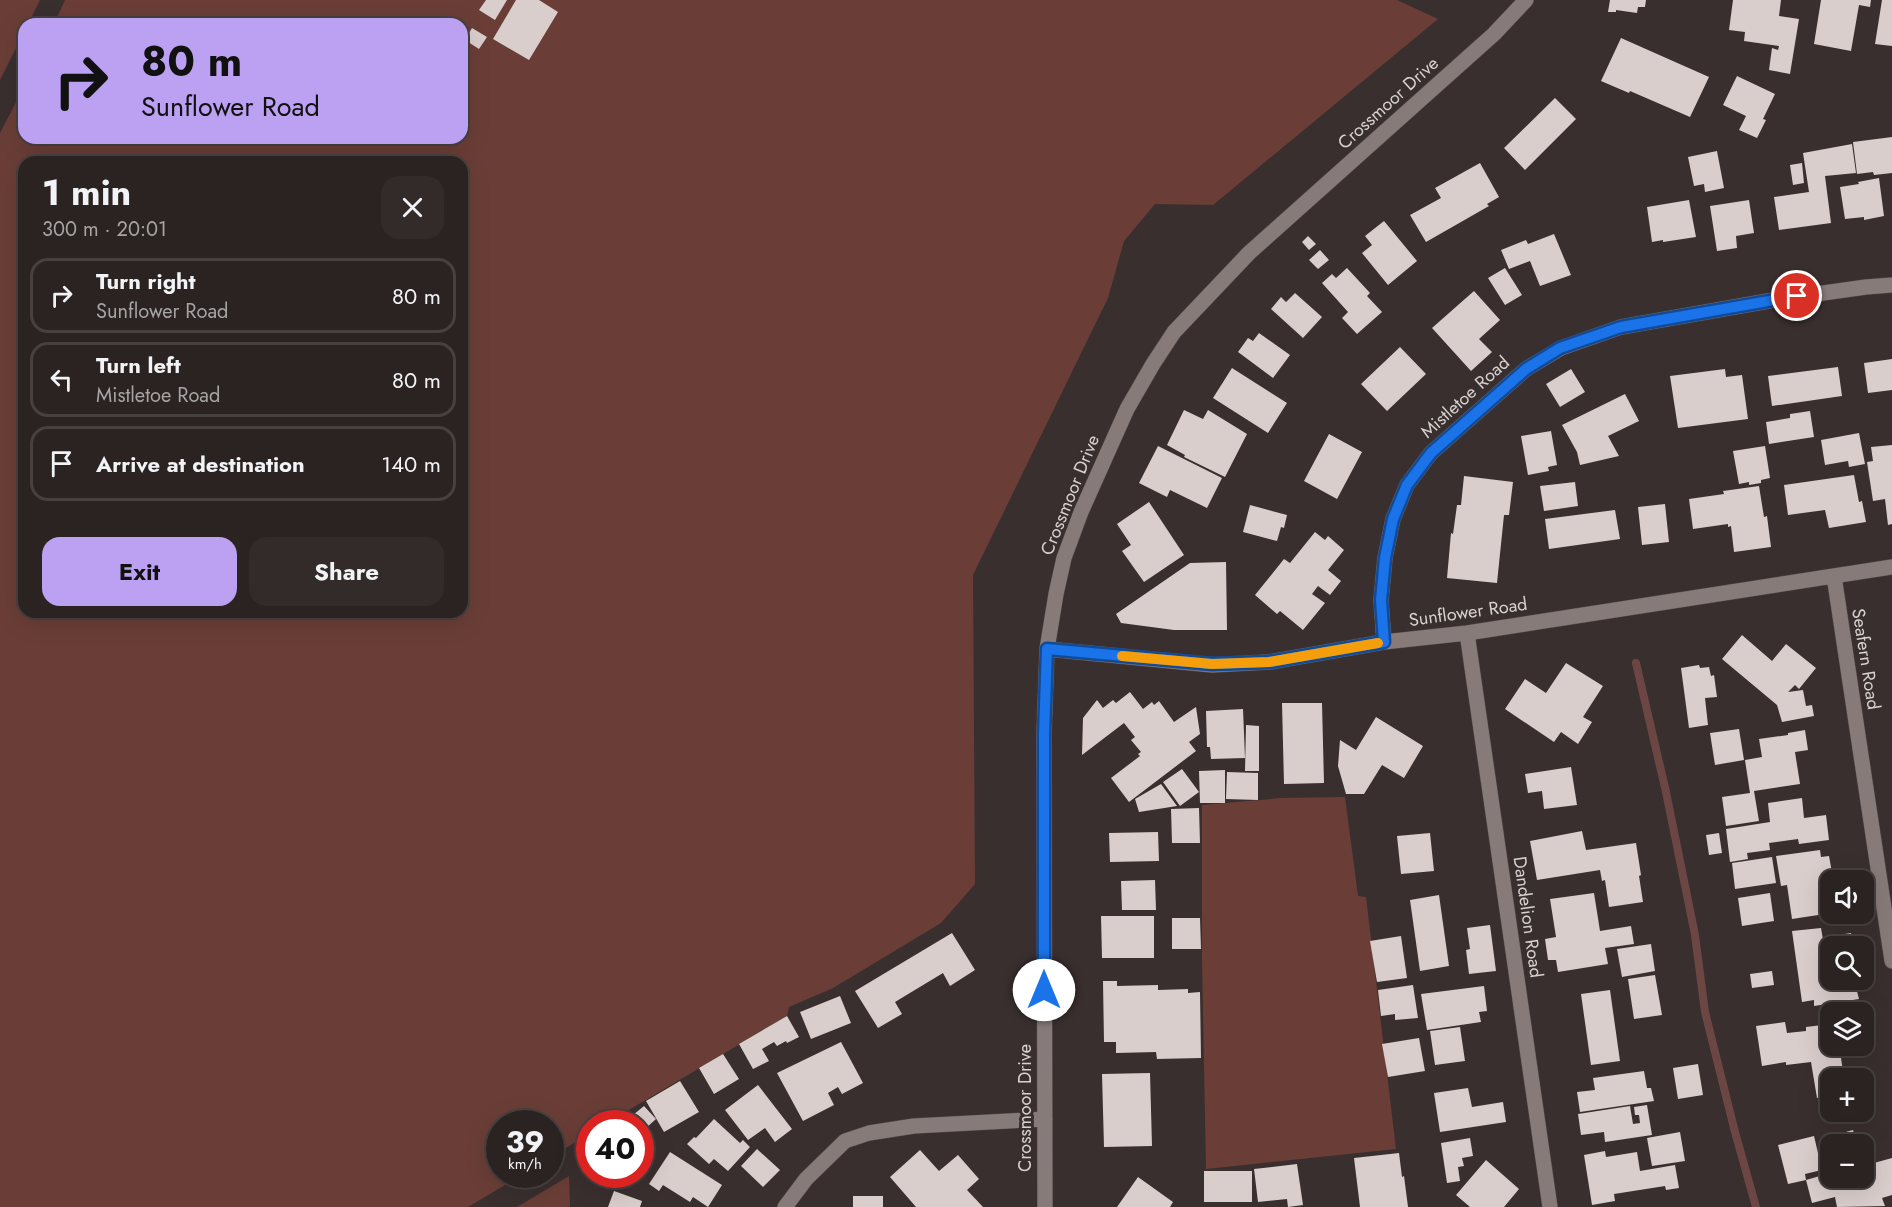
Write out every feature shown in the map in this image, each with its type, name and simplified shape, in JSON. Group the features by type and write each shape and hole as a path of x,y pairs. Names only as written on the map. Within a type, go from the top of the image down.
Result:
{"street":[{"name":"Crossmoor Drive","path":"1046,1207 1044,735 1047,649 1064,558 1081,512 1127,409 1174,332 1249,253 1494,34 1526,0"},
{"name":"Mistletoe Road","path":"1384,642 1381,600 1385,558 1393,519 1407,485 1431,453 1526,369 1560,348 1621,327 1774,300 1866,286 1892,285"},
{"name":"Sunflower Road","path":"1047,649 1212,664 1269,662 1384,642 1467,633 1892,567"},
{"name":"Seafern Road","path":"1834,576 1892,961"},
{"name":"Dandelion Road","path":"1467,633 1550,1207"},
{"path":"785,1207 806,1179 845,1141 868,1133 914,1126 1045,1119"}],"shaded area":[{"path":"0,0 40,0 31,18 18,18 18,44 0,80"},
{"path":"65,0 1397,0 1438,19 1213,205 1155,204 1124,241 1108,298 973,575 975,884 941,923 833,988 789,1007 787,1016 629,1110 576,1110 576,1142 564,1149 564,1110 486,1110 486,1188 500,1188 468,1207 0,1207 0,133 18,98 18,144 468,144 468,18 57,18"},
{"path":"1345,797 1358,896 1366,897 1396,1149 1206,1169 1202,805 1282,798"},
{"path":"569,1176 570,1207 517,1207 549,1188 564,1188 564,1179"}],"building":[{"path":"486,0 507,0 495,20 479,10"},
{"path":"516,0 539,0 558,12 529,60 493,39"},
{"path":"1610,0 1646,0 1645,7 1638,7 1637,13 1616,10 1616,12 1608,12"},
{"path":"1733,0 1781,0 1779,16 1799,19 1790,74 1769,70 1772,48 1778,50 1779,46 1744,41 1745,32 1729,30"},
{"path":"1821,0 1871,0 1870,7 1859,5 1851,51 1814,44"},
{"path":"1882,0 1892,0 1892,46 1875,44"},
{"path":"472,28 487,37 479,49 468,42 468,35"},
{"path":"1621,38 1709,77 1690,117 1601,81"},
{"path":"1737,76 1775,94 1757,138 1739,130 1746,116 1723,105"},
{"path":"1555,98 1576,119 1525,170 1504,148"},
{"path":"1892,137 1892,173 1857,174 1853,142"},
{"path":"1852,144 1856,173 1825,176 1831,223 1779,230 1774,197 1809,192 1803,153"},
{"path":"1717,151 1724,188 1705,192 1704,184 1694,186 1688,157"},
{"path":"1480,163 1499,197 1487,204 1489,206 1426,242 1410,215 1441,198 1435,188"},
{"path":"1802,163 1804,183 1793,185 1790,165"},
{"path":"1879,178 1884,216 1864,220 1864,217 1845,219 1840,187"},
{"path":"1689,200 1696,237 1652,242 1647,207"},
{"path":"1749,200 1754,233 1736,236 1737,248 1717,251 1710,206"},
{"path":"1384,221 1417,261 1388,285 1362,253 1372,245 1365,236"},
{"path":"1554,234 1571,275 1540,286 1530,261 1509,269 1501,250 1526,240 1528,244"},
{"path":"1308,236 1316,244 1309,250 1302,242"},
{"path":"1320,250 1329,260 1318,269 1309,260"},
{"path":"1347,268 1370,293 1367,296 1382,312 1357,334 1342,318 1348,312 1322,283 1332,274 1336,278"},
{"path":"1505,268 1522,295 1505,305 1488,278"},
{"path":"1474,291 1500,320 1479,339 1492,352 1471,371 1432,328"},
{"path":"1295,293 1322,317 1303,338 1271,309 1281,297 1286,302"},
{"path":"1259,333 1290,355 1273,378 1238,352 1248,338 1253,341"},
{"path":"1400,347 1426,374 1387,411 1361,384"},
{"path":"1892,359 1892,390 1868,393 1864,363"},
{"path":"1838,367 1842,396 1772,406 1768,376"},
{"path":"1232,368 1287,403 1268,433 1213,398"},
{"path":"1571,369 1585,392 1560,407 1546,384"},
{"path":"1725,369 1726,377 1742,375 1748,419 1678,428 1670,376"},
{"path":"1625,394 1639,421 1608,436 1619,456 1580,465 1577,452 1562,425"},
{"path":"1184,410 1203,419 1208,410 1247,434 1225,477 1184,457 1185,455 1167,445"},
{"path":"1810,411 1814,437 1769,444 1766,422 1790,418 1790,414"},
{"path":"1551,431 1557,465 1548,467 1549,471 1528,475 1521,436"},
{"path":"1859,433 1865,464 1849,467 1848,461 1825,465 1821,440"},
{"path":"1329,434 1362,452 1337,499 1304,481"},
{"path":"1892,445 1892,524 1888,525 1885,499 1873,501 1867,462 1873,461 1871,447"},
{"path":"1158,446 1222,478 1207,508 1170,490 1167,497 1139,483"},
{"path":"1765,446 1770,478 1761,480 1761,483 1739,484 1733,451"},
{"path":"1854,475 1859,502 1862,501 1866,522 1829,528 1825,510 1788,515 1784,485"},
{"path":"1464,476 1513,482 1509,515 1504,515 1497,583 1447,578 1451,533 1453,534 1457,505 1461,505"},
{"path":"1575,482 1578,506 1544,511 1540,486"},
{"path":"1759,486 1764,517 1767,516 1771,547 1734,552 1731,526 1728,527 1728,524 1693,529 1689,499"},
{"path":"1149,502 1184,555 1144,582 1122,551 1131,545 1117,524"},
{"path":"1665,504 1669,542 1642,545 1638,507"},
{"path":"1250,505 1287,515 1284,528 1281,527 1277,541 1243,532"},
{"path":"1615,510 1620,539 1549,549 1545,519"},
{"path":"1315,532 1325,540 1328,536 1344,550 1328,570 1341,581 1330,595 1318,586 1312,594 1325,603 1303,630 1280,611 1277,614 1255,595 1284,559 1290,563"},
{"path":"1226,562 1227,630 1174,630 1121,623 1116,614 1190,563"},
{"path":"1742,635 1772,661 1786,644 1816,668 1799,689 1795,685 1788,692 1803,690 1806,706 1812,705 1814,716 1782,722 1777,705 1722,659"},
{"path":"1566,663 1603,686 1583,717 1592,722 1578,744 1561,732 1554,742 1505,709 1525,679 1546,693"},
{"path":"1699,665 1700,668 1709,667 1711,676 1714,675 1717,697 1705,698 1708,725 1689,728 1681,668"},
{"path":"1130,692 1143,709 1152,702 1154,705 1159,701 1174,722 1196,707 1200,734 1189,742 1196,751 1129,802 1111,778 1140,756 1138,754 1141,752 1131,740 1135,737 1124,723 1082,755 1083,718 1097,700 1103,708 1113,700 1116,703"},
{"path":"1282,703 1322,703 1324,783 1284,784"},
{"path":"1243,709 1245,758 1211,759 1210,747 1207,747 1206,711"},
{"path":"1376,717 1423,746 1404,778 1382,765 1364,794 1346,794 1338,766 1340,740 1356,750"},
{"path":"1246,725 1259,726 1259,771 1245,771"},
{"path":"1739,729 1744,760 1715,765 1710,733"},
{"path":"1805,730 1808,750 1795,752 1800,784 1754,791 1759,821 1726,826 1722,797 1750,793 1745,760 1762,757 1759,739"},
{"path":"1571,767 1577,805 1544,809 1542,791 1528,793 1525,774"},
{"path":"1182,769 1199,792 1180,806 1163,782"},
{"path":"1225,770 1225,803 1200,803 1199,771"},
{"path":"1227,772 1258,773 1258,800 1226,799"},
{"path":"1161,784 1177,806 1139,812 1135,799"},
{"path":"1802,798 1804,818 1826,815 1829,840 1799,844 1798,839 1769,843 1770,850 1747,853 1748,859 1730,862 1726,829 1770,822 1768,803"},
{"path":"1199,808 1200,843 1172,843 1171,809"},
{"path":"1582,831 1586,850 1636,843 1643,902 1609,907 1605,880 1602,881 1600,870 1537,880 1530,841"},
{"path":"1158,832 1159,861 1110,862 1109,833"},
{"path":"1430,833 1434,871 1401,874 1397,836"},
{"path":"1719,833 1722,853 1709,855 1706,835"},
{"path":"1820,850 1821,857 1829,856 1832,870 1820,870 1820,915 1792,919 1787,885 1781,886 1776,856"},
{"path":"1772,857 1776,883 1735,889 1732,863"},
{"path":"1155,880 1156,910 1122,910 1121,881"},
{"path":"1594,893 1600,931 1631,926 1634,944 1605,948 1608,964 1558,972 1556,960 1548,960 1545,939 1556,937 1550,899"},
{"path":"1770,893 1774,921 1742,926 1738,898"},
{"path":"1439,895 1449,966 1420,971 1410,900"},
{"path":"1101,916 1154,916 1154,958 1102,958"},
{"path":"1172,918 1200,918 1201,949 1172,949"},
{"path":"1490,925 1496,971 1469,974 1466,950 1470,949 1467,928"},
{"path":"1821,928 1820,990 1857,990 1859,999 1820,1002 1820,1005 1814,1006 1814,1000 1802,1002 1792,931"},
{"path":"952,933 975,970 950,986 943,973 895,1002 902,1014 878,1028 855,991"},
{"path":"1851,933 1851,936 1832,936"},
{"path":"1401,936 1407,978 1377,982 1370,941"},
{"path":"1651,944 1655,971 1622,977 1617,949"},
{"path":"1772,971 1774,985 1752,988 1750,974"},
{"path":"1655,975 1662,1015 1634,1019 1628,979"},
{"path":"1103,981 1117,981 1117,986 1158,985 1158,990 1188,989 1188,993 1200,992 1201,1058 1157,1059 1156,1052 1116,1053 1116,1042 1104,1042"},
{"path":"1413,985 1418,1018 1395,1020 1395,1014 1381,1016 1378,990"},
{"path":"1484,986 1487,1011 1479,1012 1481,1022 1427,1030 1421,994"},
{"path":"1610,990 1620,1061 1591,1065 1581,994"},
{"path":"840,996 851,1023 811,1039 800,1012"},
{"path":"787,1016 799,1037 777,1046 774,1042 762,1049 769,1061 753,1069 739,1044"},
{"path":"1785,1022 1787,1033 1806,1031 1806,1027 1820,1025 1820,1056 1855,1056 1841,1058 1842,1068 1820,1068 1820,1098 1817,1098 1811,1062 1786,1065 1786,1062 1762,1066 1756,1026"},
{"path":"1460,1027 1465,1061 1435,1065 1430,1031"},
{"path":"1419,1038 1425,1071 1388,1077 1382,1044"},
{"path":"841,1042 863,1083 842,1094 838,1087 828,1093 834,1105 803,1121 777,1073"},
{"path":"723,1054 739,1079 714,1094 699,1068"},
{"path":"1698,1064 1703,1095 1678,1099 1673,1068"},
{"path":"1644,1071 1647,1088 1651,1088 1654,1101 1580,1112 1577,1092 1595,1090 1593,1078"},
{"path":"1150,1073 1152,1146 1104,1147 1102,1074"},
{"path":"680,1081 699,1112 664,1132 654,1115 654,1110 651,1110 646,1101"},
{"path":"758,1085 792,1129 775,1142 765,1128 748,1140 725,1110"},
{"path":"1468,1088 1472,1107 1503,1102 1506,1122 1440,1132 1434,1093"},
{"path":"1647,1105 1652,1135 1605,1142 1604,1132 1581,1135 1578,1114 1630,1106 1633,1124 1640,1123 1639,1115 1635,1115 1634,1107"},
{"path":"714,1119 740,1143 743,1140 750,1147 728,1171 714,1159 709,1164 687,1144"},
{"path":"1853,1130 1854,1134 1838,1134"},
{"path":"1680,1132 1685,1161 1652,1166 1647,1138"},
{"path":"1814,1136 1820,1170 1805,1174 1806,1180 1788,1184 1778,1145"},
{"path":"1470,1138 1473,1156 1462,1158 1464,1166 1458,1167 1460,1181 1447,1183 1441,1143"},
{"path":"757,1149 780,1170 763,1187 741,1166"},
{"path":"920,1150 939,1171 958,1155 979,1179 967,1190 983,1207 916,1207 890,1177"},
{"path":"1605,1151 1606,1157 1637,1152 1640,1171 1675,1165 1679,1188 1666,1190 1665,1186 1614,1194 1615,1201 1592,1205 1584,1155"},
{"path":"670,1152 722,1185 708,1207 693,1197 690,1202 663,1185 659,1191 654,1188 654,1176"},
{"path":"1399,1153 1408,1207 1360,1207 1354,1158"},
{"path":"1892,1158 1892,1195 1882,1198 1885,1206 1837,1207 1835,1197 1812,1203 1806,1180 1820,1176 1820,1188 1874,1188 1874,1163"},
{"path":"1486,1160 1519,1189 1504,1207 1470,1207 1456,1195"},
{"path":"1297,1164 1303,1205 1288,1207 1287,1199 1258,1202 1254,1169"},
{"path":"1204,1171 1252,1171 1252,1202 1204,1202"},
{"path":"1138,1177 1173,1202 1170,1207 1117,1207"},
{"path":"614,1191 642,1201 640,1207 608,1207"},
{"path":"853,1196 883,1196 883,1207 853,1207"}],"waterway":[{"path":"1636,663 1666,792 1695,935 1705,1012 1756,1207"}],"slow traffic":[{"path":"1122,656 1212,664 1269,662 1378,643"}],"route":[{"path":"1044,990 1044,735 1047,649 1212,664 1269,662 1384,642 1381,600 1385,558 1393,519 1407,485 1431,453 1526,369 1560,348 1621,327 1797,296"}]}
